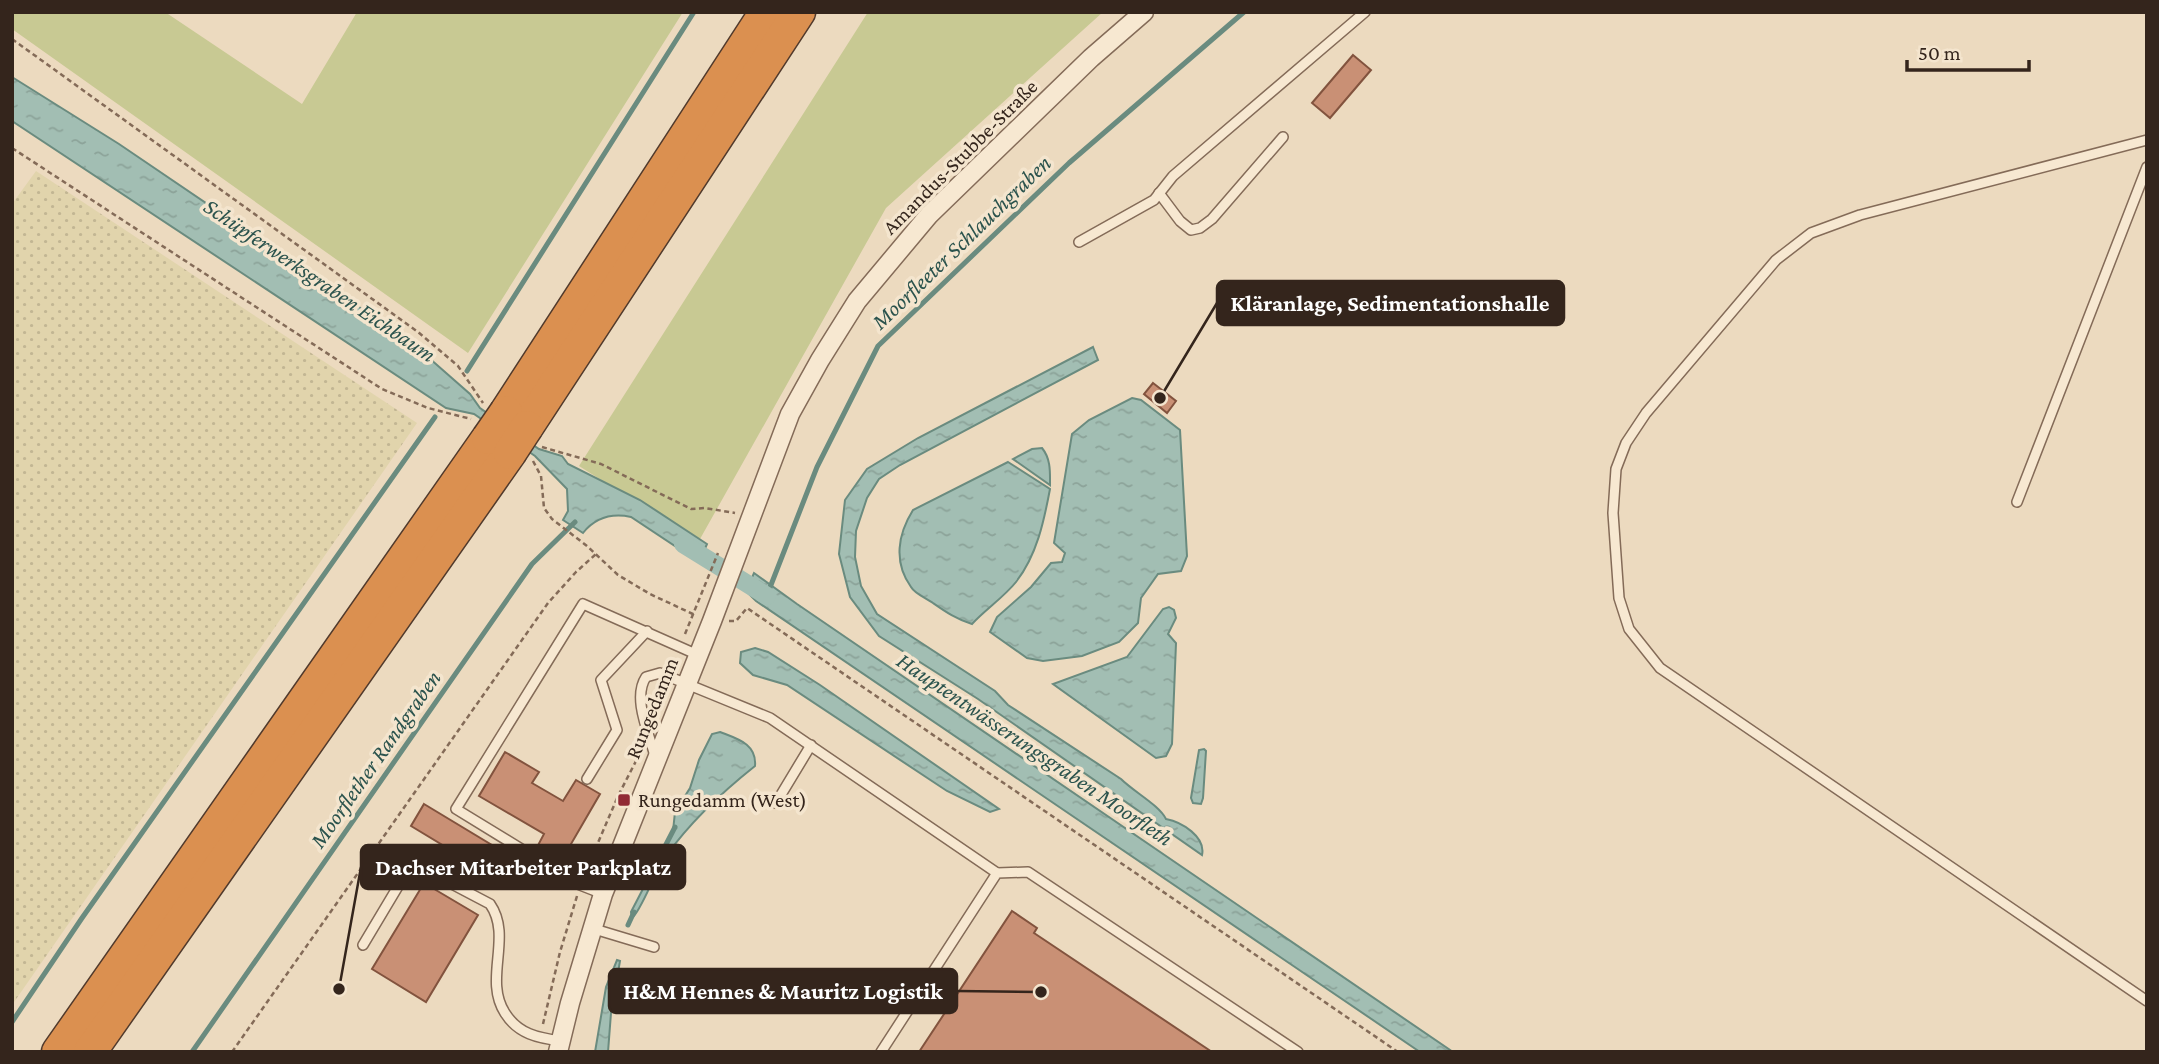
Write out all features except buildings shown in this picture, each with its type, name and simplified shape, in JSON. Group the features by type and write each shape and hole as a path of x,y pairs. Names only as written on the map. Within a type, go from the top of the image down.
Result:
{"highway":[{"path":"515,423 766,12"},
{"path":"90,1052 501,443 799,12"},
{"path":"58,1052 501,443"}],"street":[{"name":"Amandus-Stubbe-Straße","path":"712,621 790,414 857,301 929,215 1091,58 1144,12"},
{"name":"Rungedamm","path":"559,1046 603,894 712,621"}],"lane":[{"path":"1079,242 1154,200 1173,176 1365,12"},
{"path":"1159,193 1191,230 1200,228 1212,219 1283,137"},
{"path":"2147,140 1860,215 1811,233 1776,260 1646,412 1626,443 1616,469 1613,513 1619,598 1629,629 1660,668 2147,1001"},
{"path":"2017,502 2147,167"},
{"path":"603,894 580,885 456,809 583,604 698,655"},
{"path":"587,779 617,730 601,680 647,631"},
{"path":"656,758 641,704 642,682 649,675 660,673 770,718 997,873 1028,872 1297,1052"},
{"path":"776,803 811,745"},
{"path":"363,945 412,863 490,904 497,914 499,928 495,980 499,1003 509,1020 524,1032 559,1046"},
{"path":"880,1052 997,873"},
{"path":"591,928 654,947"}],"path":[{"path":"12,39 418,332 458,366 515,423 691,509 734,512 748,524"},
{"path":"12,148 382,389 501,443 541,476 546,513 618,575 712,621 736,621 747,608 1398,1052"},
{"path":"680,646 718,553"},
{"path":"232,1052 548,603 596,554"}],"shaded area":[{"path":"36,171 417,423 12,1005 12,204"}],"green space":[{"path":"12,12 165,12 302,104 357,12 683,12 468,353 12,29"},
{"path":"868,12 1103,12 886,208 700,539 640,500 579,466"}],"water":[{"path":"12,77 119,144 412,343 470,394 480,408 539,449 562,456 568,464 640,500 707,544 699,562 631,517 604,518 583,533 563,520 568,511 567,489 535,456 474,414 446,408 12,121"},
{"path":"1093,347 1098,360 900,465 879,479 867,498 856,531 855,557 861,586 877,614 995,691 1008,705 1121,779 1158,809 1166,819 1192,831 1200,842 1202,855 978,699 879,636 850,597 839,554 845,500 867,469 918,438"},
{"path":"1132,398 1141,400 1180,430 1187,556 1181,571 1158,574 1141,598 1138,623 1119,642 1082,656 1043,661 1027,658 990,632 997,617 1031,587 1051,563 1062,562 1065,553 1054,543 1072,434 1089,420"},
{"path":"1042,448 1050,470 1050,485 1013,459 1032,449"},
{"path":"1008,462 1050,489 1045,513 1039,537 1023,572 1011,588 972,624 951,615 913,589 902,568 901,538 913,510"},
{"path":"754,573 1453,1052 1420,1052 756,601 746,591"},
{"path":"1169,607 1174,610 1176,618 1168,634 1176,643 1172,744 1166,756 1156,758 1053,684 1127,657 1163,609"},
{"path":"755,648 768,652 820,685 999,809 990,812 947,791 787,685 753,675 740,663 741,652"},
{"path":"720,732 750,747 755,766 707,808 676,843 662,862 640,908 632,918 631,912 673,831 675,812 690,788 699,760 712,734"},
{"path":"1204,749 1203,798 1201,804 1193,803 1191,798 1199,750"},
{"path":"617,960 620,961 611,1013 608,1052 595,1052 606,987"}],"waterway":[{"path":"467,371 694,12"},
{"name":"Moorfleeter Schlauchgraben","path":"769,590 817,467 878,346 1069,163 1244,12"},
{"path":"12,1022 82,918 435,417"},
{"name":"Moorflether Randgraben","path":"192,1052 532,564 575,522"},
{"name":"Hauptentwässerungsgraben Moorfleth","path":"683,544 767,596"},
{"path":"659,858 675,827"},
{"path":"628,925 634,912"}],"place":[{"name":"Kläranlage, Sedimentationshalle","path":"1160,398"},
{"name":"Rungedamm (West)","path":"624,800"},
{"name":"Dachser Mitarbeiter Parkplatz","path":"339,989"},
{"name":"H&M Hennes & Mauritz Logistik","path":"1041,992"}],"water label":[{"name":"Schüpferwerksgraben Eichbaum","path":"320,280"}]}
